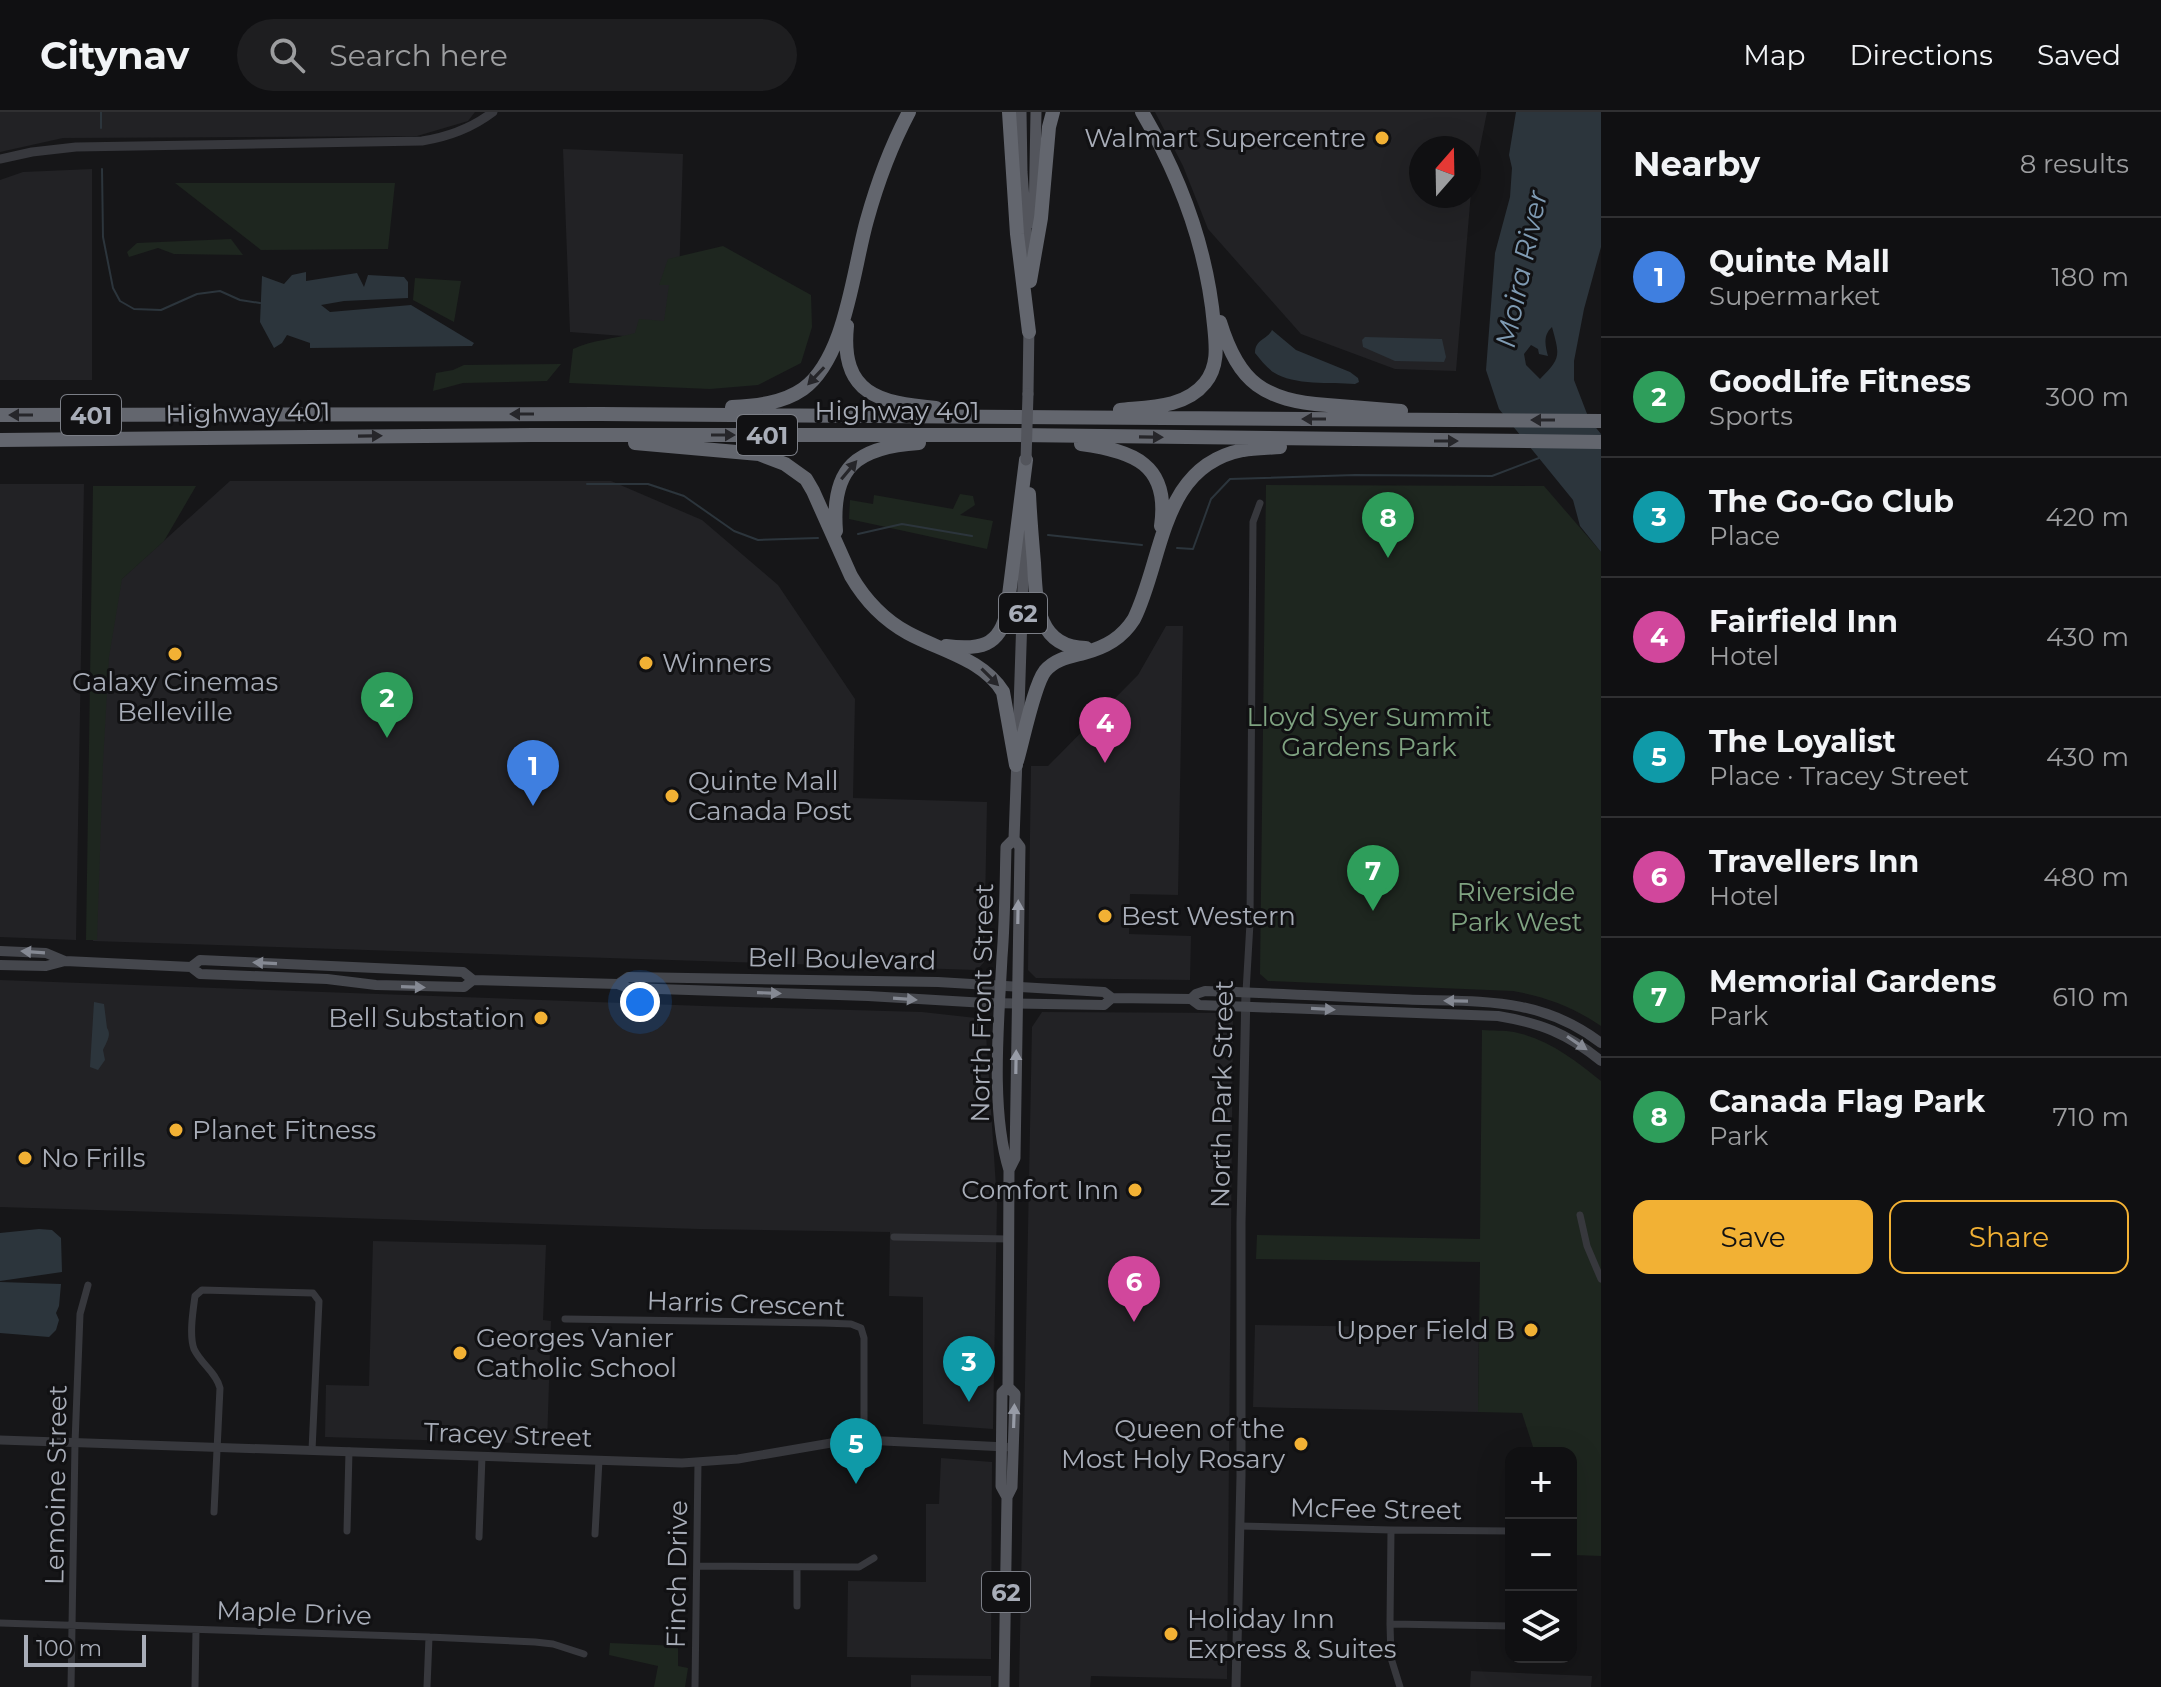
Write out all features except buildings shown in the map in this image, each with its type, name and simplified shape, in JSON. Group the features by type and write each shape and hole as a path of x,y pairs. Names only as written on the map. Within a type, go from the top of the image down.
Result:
{"highway":[{"path":"600,414 757,405 796,393 814,379 831,355 872,204 909,112"},
{"path":"1009,112 1017,234 1029,332"},
{"path":"1030,281 1041,218 1053,112"},
{"path":"1142,112 1188,206 1222,331 1238,365 1254,384 1301,403 1480,420"},
{"path":"854,279 846,353 853,374 869,392 886,401 907,406 1042,418"},
{"path":"1058,418 1166,404 1195,392 1205,383 1214,363 1216,347 1211,295"},
{"name":"Highway 401","path":"0,415 600,414 1601,421"},
{"path":"533,435 741,452 773,458 785,464 806,479 851,576 868,600 899,627 978,666 997,682 1003,692 1016,765"},
{"path":"838,544 836,493 846,470 861,457 910,443 1001,435"},
{"path":"1017,435 1099,446 1130,455 1146,465 1161,493 1162,515 1156,553"},
{"name":"Highway 401","path":"0,440 1017,435 1601,442"},
{"path":"1016,765 1042,674 1055,662 1107,645 1122,634 1134,619 1181,490 1195,474 1218,459 1243,450 1400,440"},
{"path":"923,640 970,648 990,642 1002,630 1026,460"},
{"path":"1026,460 1038,611 1053,636 1067,645 1083,648 1107,645"}],"main road":[{"name":"62","path":"1021,112 1022,184 1030,281"},
{"name":"62","path":"1026,460 1036,112"},
{"name":"North Front Street","path":"1009,1170 1015,1158 1020,847 1014,839 1026,460"},
{"name":"North Front Street","path":"1004,1687 1007,1497 1012,1487 1007,1447 1015,1394 1008,1387 1009,1170 998,1106 1006,847 1014,839"},
{"name":"Bell Boulevard","path":"0,951 46,953 65,961"},
{"name":"Bell Boulevard","path":"191,967 200,960 463,972 473,980 1000,1003 1104,1005 1112,998"},
{"name":"Bell Boulevard","path":"0,965 46,966 65,961 191,967 200,974 327,979 389,986 464,987 473,980"},
{"name":"Bell Boulevard","path":"618,984 628,977 938,982 1104,992 1112,998 1191,999 1199,1005 1498,1016 1530,1021 1554,1030 1574,1040 1601,1061"},
{"name":"Bell Boulevard","path":"1191,999 1205,991 1501,1002 1561,1019 1584,1030 1601,1043"}],"street":[{"path":"0,159 76,147 422,141 445,137 493,112"},
{"name":"North Park Street","path":"1236,1687 1245,1005 1250,923 1253,522 1260,503"},
{"path":"1580,1215 1587,1246 1601,1279"},
{"path":"894,1237 1009,1239"},
{"name":"Lemoine Street","path":"71,1687 80,1314 88,1285"},
{"path":"214,1512 220,1388 218,1379 194,1349 192,1322 195,1296 202,1290 313,1293 319,1301 312,1450"},
{"name":"Harris Crescent","path":"565,1319 823,1323 851,1324 861,1328 864,1338 864,1440"},
{"name":"Tracey Street","path":"0,1440 698,1462 864,1440 1007,1447"},
{"path":"347,1531 349,1451"},
{"path":"479,1537 482,1456"},
{"path":"595,1534 599,1460"},
{"name":"Finch Drive","path":"695,1687 698,1462"},
{"name":"McFee Street","path":"1240,1526 1505,1531"},
{"path":"1391,1530 1391,1658 1400,1687"},
{"path":"698,1566 859,1567 874,1558"},
{"path":"797,1567 797,1606"},
{"name":"Maple Drive","path":"0,1623 535,1642 584,1654"},
{"path":"1390,1624 1505,1626"},
{"path":"195,1687 196,1630"},
{"path":"427,1687 429,1637"}],"shaded area":[{"path":"0,112 475,112 468,121 417,136 63,138 0,152"},
{"path":"1155,112 1487,112 1481,142 1481,136 1409,136 1409,208 1470,208 1456,371 1395,369 1301,334 1208,229 1183,166"},
{"path":"563,149 683,154 677,340 570,332"},
{"path":"92,169 92,380 0,380 0,180 23,172"},
{"path":"230,481 611,481 702,520 778,585 855,699 853,798 987,802 984,962 977,970 93,941 104,595"},
{"path":"0,484 84,484 76,940 0,937"},
{"path":"1166,626 1183,626 1178,895 1130,894 1129,934 1191,936 1190,980 1036,978 1028,970 1031,766 1048,766 1138,675"},
{"path":"0,980 922,1012 985,1019 997,1202 993,1429 923,1424 923,1297 889,1296 890,1232 0,1207"},
{"path":"1042,1012 1233,1013 1227,1679 1091,1676 1090,1687 1019,1687 1032,1027"},
{"name":"Georges Vanier Catholic School","path":"373,1241 546,1245 543,1320 551,1321 547,1444 325,1437 326,1385 369,1386"},
{"path":"1255,1325 1479,1328 1478,1412 1253,1407"},
{"path":"941,1458 992,1462 991,1659 847,1657 848,1581 926,1582 926,1504 939,1504"},
{"path":"1471,1671 1592,1676 1591,1687 1470,1687"},
{"path":"911,1675 991,1676 991,1687 911,1687"}],"green space":[{"path":"175,183 395,183 388,249 261,250"},
{"path":"231,239 243,255 174,254 158,248 129,257 127,252 137,243"},
{"path":"723,246 811,295 812,327 801,363 758,385 710,389 569,383 573,349 635,333 639,319 664,321 669,285 659,285 668,259"},
{"path":"415,278 461,281 454,322 413,300"},
{"path":"561,364 547,381 463,383 433,391 436,373 464,365"},
{"path":"1266,485 1544,486 1601,552 1601,1026 1559,1004 1513,991 1268,981 1260,974"},
{"path":"93,486 196,486 164,541 122,579 109,657 97,940 86,940"},
{"path":"960,494 973,496 975,505 960,515 993,521 987,549 849,519 850,500 873,504 874,495 953,509"},
{"path":"1482,1030 1514,1032 1550,1045 1601,1081 1601,1556 1577,1555 1577,1447 1533,1447 1522,1413 1478,1412 1480,1262 1256,1259 1257,1235 1480,1239"},
{"path":"610,1643 678,1646 678,1666 688,1668 685,1687 654,1687 658,1666 609,1655"}],"water":[{"name":"Moira River","path":"1516,112 1601,112 1601,247 1584,309 1574,361 1574,380 1589,419 1601,434 1601,552 1580,526 1573,500 1499,409 1486,370 1495,253 1510,197 1512,168 1509,155","holes":["1552,327 1557,356 1540,379 1526,365 1524,354 1531,345 1538,349 1539,354 1548,356 1546,337"]},
{"path":"306,272 306,281 357,273 364,287 368,275 404,277 408,282 408,298 321,305 330,312 411,305 474,343 472,346 310,348 310,343 287,335 274,348 260,322 262,276 284,284 292,275"},
{"path":"1272,330 1296,350 1350,372 1359,382 1292,380 1273,372 1255,353 1257,345"},
{"path":"1365,337 1442,339 1446,357 1444,362 1395,361 1363,347"},
{"path":"94,1002 104,1004 109,1033 103,1050 105,1060 98,1070 90,1067"},
{"path":"52,1230 61,1238 62,1272 0,1281 0,1233"},
{"path":"0,1282 61,1284 56,1330 49,1337 0,1333"}],"waterway":[{"path":"101,112 101,128"},
{"path":"102,169 103,237 113,288 120,301 134,309 161,310 197,294 220,291 240,300 260,303"},
{"path":"1177,548 1193,549 1211,499 1230,479 1355,475 1492,476 1539,458"},
{"path":"587,484 648,484 684,496 734,531 758,540 818,538"},
{"path":"858,534 902,524 972,536"},
{"path":"1048,535 1142,545"}],"place":[{"name":"Walmart Supercentre","path":"1382,138"},
{"name":"Canada Flag Park","path":"1388,558"},
{"name":"Galaxy Cinemas Belleville","path":"175,654"},
{"name":"Winners","path":"646,663"},
{"name":"GoodLife Fitness","path":"387,738"},
{"name":"Fairfield Inn","path":"1105,763"},
{"name":"Quinte Mall Canada Post","path":"672,796"},
{"name":"Quinte Mall","path":"533,806"},
{"name":"Memorial Gardens","path":"1373,911"},
{"name":"Best Western","path":"1105,916"},
{"name":"Bell Substation","path":"541,1018"},
{"name":"Planet Fitness","path":"176,1130"},
{"name":"No Frills","path":"25,1158"},
{"name":"Comfort Inn","path":"1135,1190"},
{"name":"Travellers Inn","path":"1134,1322"},
{"name":"Upper Field B","path":"1531,1330"},
{"name":"Georges Vanier Catholic School","path":"460,1353"},
{"name":"The Go-Go Club","path":"969,1402"},
{"name":"Queen of the Most Holy Rosary","path":"1301,1444"},
{"name":"The Loyalist","path":"856,1484"},
{"name":"Holiday Inn Express & Suites","path":"1171,1634"}],"park label":[{"name":"Lloyd Syer Summit Gardens Park","path":"1369,732"},
{"name":"Riverside Park West","path":"1516,907"}]}
